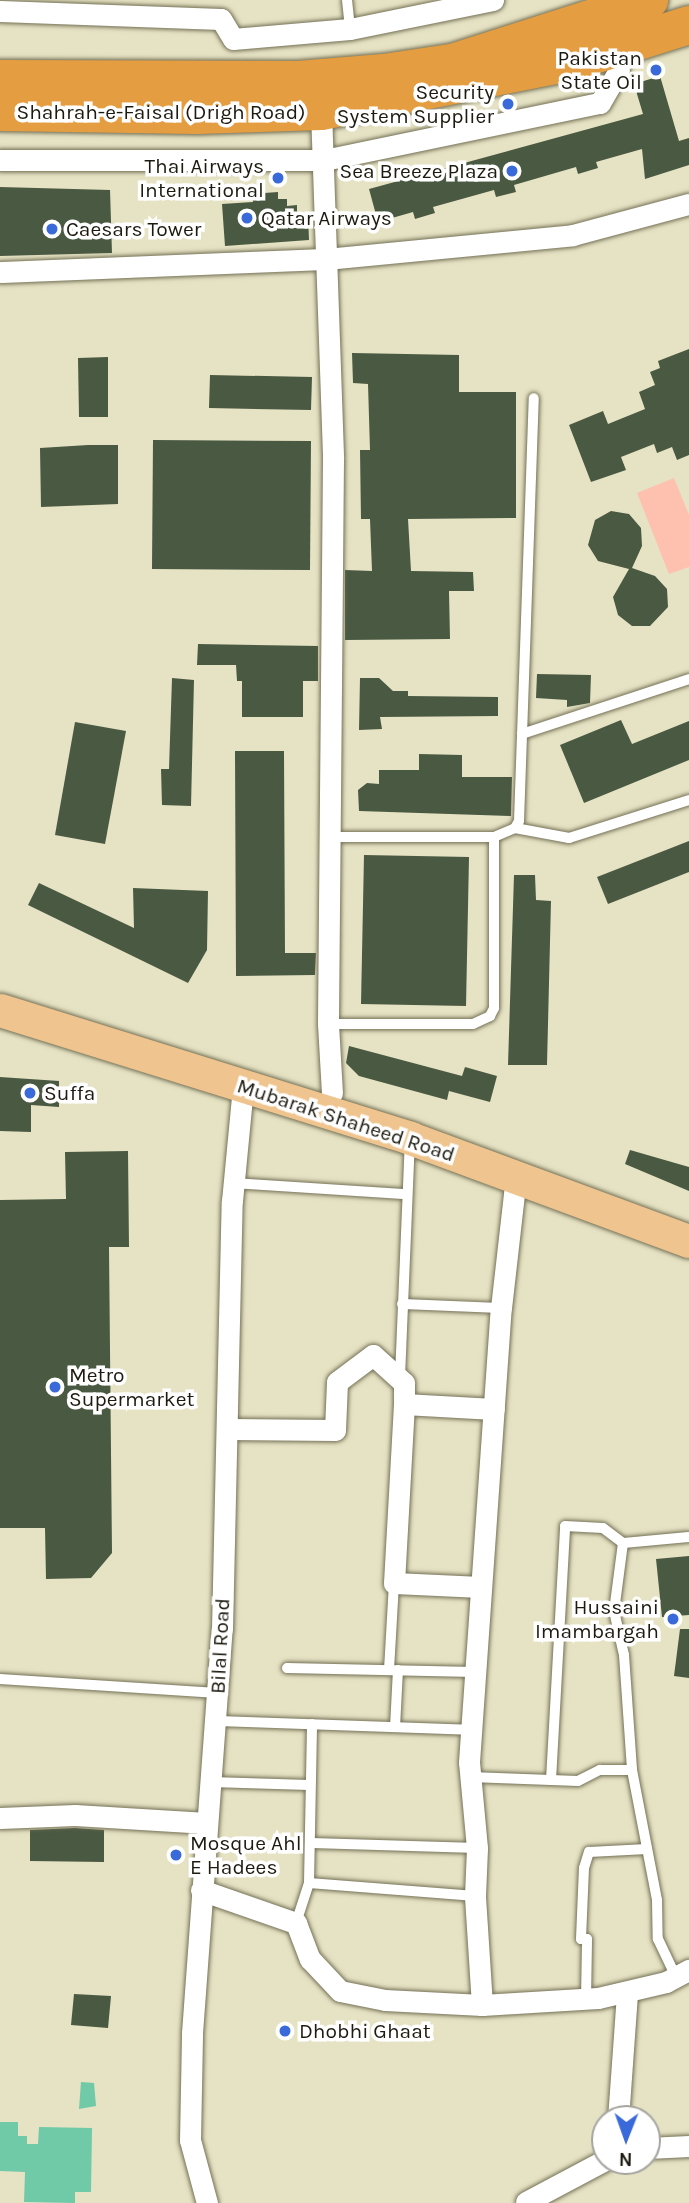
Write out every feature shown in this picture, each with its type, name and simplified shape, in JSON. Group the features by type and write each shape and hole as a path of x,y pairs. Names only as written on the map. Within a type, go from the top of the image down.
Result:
{"highway":[{"name":"Shahrah-e-Faisal (Drigh Road)","path":"0,79 298,80 384,73 452,63 649,0"},
{"name":"Shahrah-e-Faisal (Drigh Road)","path":"0,112 198,115 321,111 575,61 689,25"}],"main road":[{"name":"Mubarak Shaheed Road","path":"0,991 332,1093 689,1219"},
{"name":"Mubarak Shaheed Road","path":"0,1010 410,1139 689,1241"}],"street":[{"path":"0,11 93,8 219,9 233,39 351,29 494,4 493,0"},
{"path":"0,160 324,160 600,103 619,69"},
{"path":"321,111 333,459 328,1024 332,1093"},
{"path":"0,272 326,259 573,235 689,204"},
{"name":"Bilal Road","path":"207,2203 190,2140 201,1890 218,1693 234,1183 243,1086"},
{"path":"482,2005 475,1896 477,1848 470,1777 471,1730 501,1308 516,1177"},
{"path":"228,1429 335,1430 337,1382 373,1355 404,1383 394,1583 481,1587"},
{"path":"404,1404 494,1409"},
{"path":"0,1818 75,1815 207,1823"},
{"path":"201,1890 296,1923 310,1959 340,1991 385,2000 482,2005 586,1999 627,1994 682,1973"},
{"path":"619,2105 627,1994"},
{"path":"661,2147 689,2146"},
{"path":"536,2201 591,2168"}],"lane":[{"path":"347,0 351,29"},
{"path":"515,828 522,734 534,398"},
{"path":"522,734 689,679"},
{"path":"331,837 494,838 515,828 569,838 689,800"},
{"path":"328,1024 473,1024 490,1016 494,1007 494,838"},
{"path":"400,1379 410,1139"},
{"path":"234,1183 406,1194"},
{"path":"402,1304 501,1308"},
{"path":"551,1780 565,1526 603,1528 624,1543 689,1537"},
{"path":"624,1543 614,1611 624,1655 632,1770 657,1900 658,1939 682,1973"},
{"path":"394,1583 395,1727"},
{"path":"287,1668 475,1672"},
{"path":"0,1679 218,1693"},
{"path":"216,1721 471,1730"},
{"path":"296,1923 309,1883 312,1843 309,1785 312,1724"},
{"path":"470,1777 578,1781 600,1770 632,1770"},
{"path":"211,1782 309,1785"},
{"path":"312,1843 477,1848"},
{"path":"586,1999 587,1939 582,1939 584,1868 589,1852 647,1849"},
{"path":"309,1883 475,1896"}],"shaded area":[{"path":"674,478 689,515 689,567 669,574 637,493"},
{"path":"81,2082 94,2083 96,2106 79,2109"},
{"path":"0,2122 18,2122 18,2136 27,2136 27,2144 38,2144 39,2127 92,2128 91,2192 75,2192 75,2203 24,2202 25,2172 0,2171"}],"building":[{"path":"660,76 679,141 689,138 689,165 645,179 642,149 596,162 598,168 578,174 576,167 514,185 516,192 496,197 494,190 433,207 435,213 415,219 413,212 378,222 369,189 643,114 634,84"},
{"name":"Caesars Tower","path":"0,187 110,190 112,253 0,256"},
{"path":"278,192 278,199 287,199 287,206 297,205 297,214 308,214 309,240 225,246 222,204 253,202 252,194"},
{"path":"689,349 689,455 677,460 672,447 657,453 654,444 621,457 626,470 591,482 569,425 603,411 608,424 645,409 639,392 655,385 650,372 660,368 658,361"},
{"path":"352,353 459,355 459,392 516,392 516,518 408,519 411,571 473,572 474,591 449,591 450,639 345,640 345,570 372,571 370,519 361,519 360,450 370,450 368,384 353,383"},
{"path":"108,357 108,417 79,417 78,358"},
{"path":"210,375 312,377 311,410 209,408"},
{"path":"153,440 311,441 310,570 152,569"},
{"path":"118,445 118,504 41,507 40,448"},
{"path":"611,511 629,514 641,528 642,546 632,568 655,576 667,589 668,607 650,626 632,626 618,615 613,597 629,569 598,561 588,545 595,520"},
{"path":"198,644 318,646 318,681 303,681 303,717 242,717 242,681 237,681 236,665 197,665"},
{"path":"537,674 591,675 590,703 567,707 567,700 536,698"},
{"path":"172,678 194,680 191,806 162,805 161,769 169,769"},
{"path":"360,678 379,678 393,691 408,691 408,696 498,697 498,716 380,717 382,729 359,730"},
{"path":"621,720 632,744 689,721 689,760 584,803 560,745"},
{"path":"75,722 126,731 105,844 55,835"},
{"path":"235,751 284,751 285,953 316,953 315,975 236,976"},
{"path":"419,754 462,755 462,777 512,777 511,816 359,811 358,790 367,783 379,784 379,770 419,770"},
{"path":"689,841 689,872 608,904 597,877"},
{"path":"364,855 469,857 466,1006 361,1004"},
{"path":"514,875 535,875 536,900 551,901 547,1065 508,1065"},
{"path":"39,883 134,928 133,888 208,891 207,950 188,983 28,905"},
{"path":"349,1046 462,1076 465,1067 497,1076 490,1102 449,1091 447,1100 359,1076 346,1063"},
{"name":"Suffa","path":"0,1077 59,1081 59,1107 31,1105 31,1132 0,1131"},
{"path":"630,1150 689,1167 689,1191 625,1164"},
{"name":"Metro Supermarket","path":"128,1151 129,1247 109,1247 112,1553 91,1578 46,1579 45,1528 0,1528 0,1200 66,1199 65,1152"},
{"path":"689,1556 689,1615 662,1617 656,1559"},
{"path":"680,1629 689,1629 689,1678 674,1676"},
{"path":"30,1830 104,1830 104,1862 30,1861"},
{"path":"74,1994 111,1996 108,2028 71,2025"}],"place":[{"name":"Pakistan State Oil","path":"656,70"},
{"name":"Security System Supplier","path":"508,104"},
{"name":"Sea Breeze Plaza","path":"512,171"},
{"name":"Thai Airways International","path":"278,178"},
{"name":"Qatar Airways","path":"247,218"},
{"name":"Caesars Tower","path":"52,229"},
{"name":"Suffa","path":"30,1093"},
{"name":"Metro Supermarket","path":"55,1387"},
{"name":"Hussaini Imambargah","path":"673,1619"},
{"name":"Mosque Ahl E Hadees","path":"176,1855"},
{"name":"Dhobhi Ghaat","path":"285,2031"}]}
